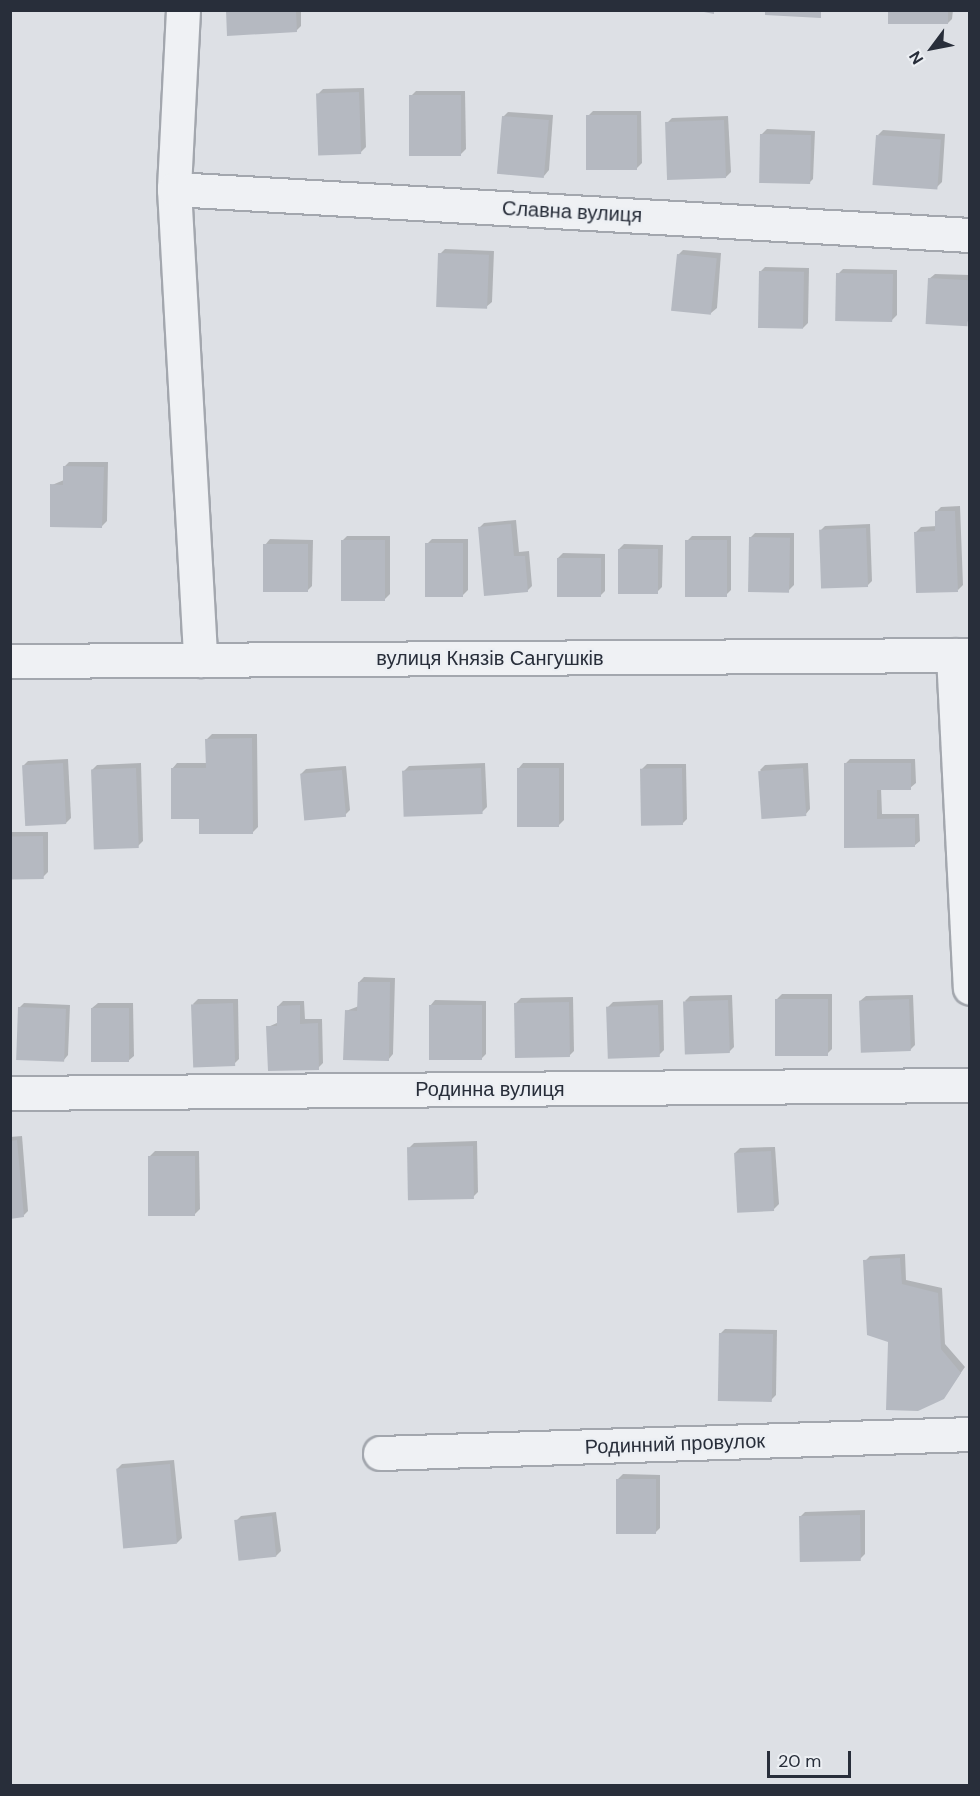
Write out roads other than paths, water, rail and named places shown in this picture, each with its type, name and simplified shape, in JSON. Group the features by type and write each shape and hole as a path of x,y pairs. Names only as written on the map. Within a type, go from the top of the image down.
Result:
{"street":[{"path":"183,10 174,189 200,660"},
{"name":"Славна вулиця","path":"174,189 969,235"},
{"path":"961,655 969,988"},
{"name":"вулиця Князів Сангушків","path":"10,661 961,655"},
{"name":"Родинна вулиця","path":"10,1093 969,1085"},
{"name":"Родинний провулок","path":"380,1453 969,1434"}]}
